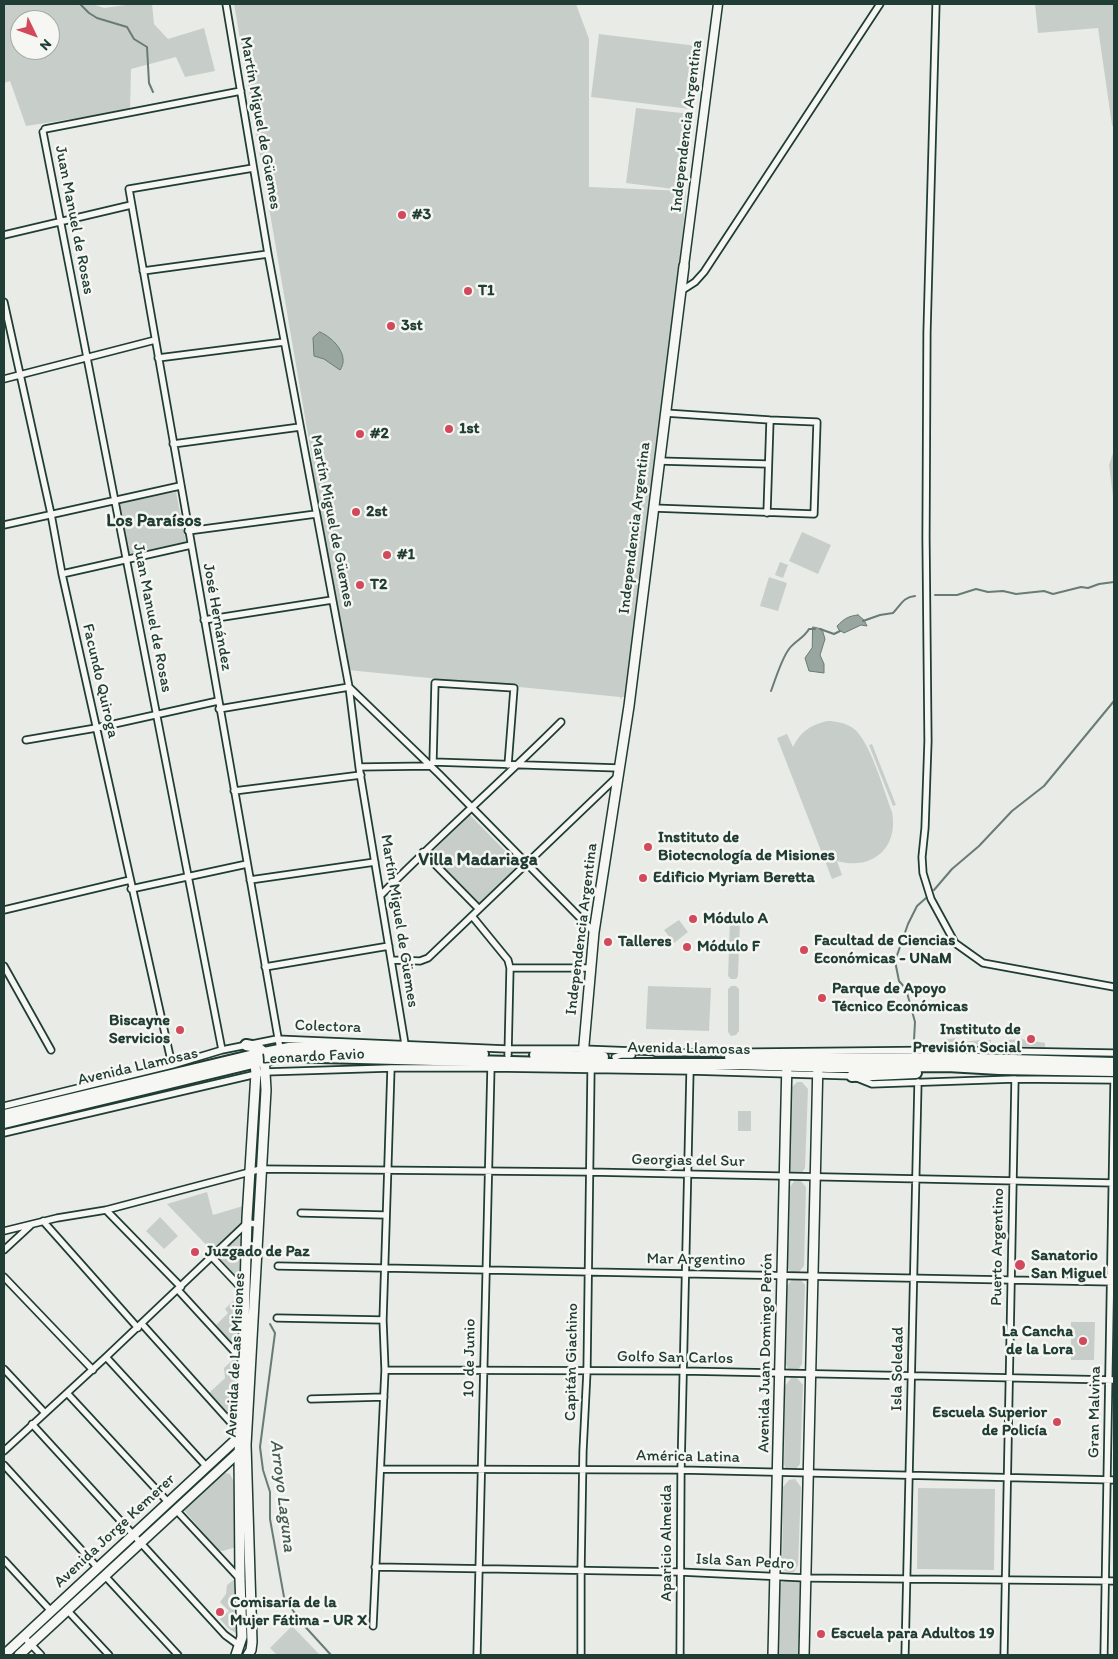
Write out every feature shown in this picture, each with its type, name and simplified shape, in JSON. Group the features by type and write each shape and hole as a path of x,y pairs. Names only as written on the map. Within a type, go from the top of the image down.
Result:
{"highway":[{"path":"4,1122 260,1063 257,1047 246,1045"},
{"name":"Avenida Llamosas","path":"260,1063 280,1049 304,1047 583,1053 616,1060"},
{"path":"882,1052 902,1060"},
{"name":"Avenida Llamosas","path":"4,1115 260,1063 282,1056 491,1064 616,1060 740,1061 1114,1071"},
{"name":"Avenida Llamosas","path":"818,1064 955,1059 1114,1063"},
{"path":"852,1076 937,1071 957,1066"}],"main road":[{"name":"Independencia Argentina","path":"583,1053 594,932 629,706 652,508 684,266"},
{"name":"Avenida de Las Misiones","path":"240,1646 242,1637 240,1580 244,1440 266,1090 260,1063"},
{"name":"Avenida de Las Misiones","path":"250,1654 251,1599 244,1440 243,1361 246,1223 260,1063"},
{"name":"Avenida Juan Domingo Perón","path":"773,1655 787,1063"},
{"path":"804,1655 818,1064"},
{"name":"Avenida Jorge Kemerer","path":"4,1654 207,1467 244,1440"},
{"name":"Avenida Jorge Kemerer","path":"19,1655 176,1510 244,1440"},
{"path":"236,1655 240,1646 250,1654"}],"street":[{"name":"Martín Miguel de Güemes","path":"226,4 268,254 348,687 405,1044"},
{"name":"Independencia Argentina","path":"684,266 718,4"},
{"path":"681,291 696,282 704,272 880,4"},
{"path":"936,4 927,339 928,741 922,857 923,873 931,899 955,944 983,963 1114,987"},
{"name":"Juan Manuel de Rosas","path":"222,1050 44,130 241,91"},
{"name":"José Hernández","path":"253,168 128,189 280,1049"},
{"path":"4,234 131,205"},
{"path":"143,271 268,254"},
{"name":"Facundo Quiroga","path":"4,302 131,889 172,1065"},
{"path":"4,379 155,340"},
{"path":"158,358 284,342"},
{"path":"652,508 814,514 817,422 665,413"},
{"path":"767,513 770,420"},
{"path":"173,444 300,427"},
{"path":"659,461 768,464"},
{"path":"4,525 180,486"},
{"path":"188,531 316,514"},
{"path":"62,574 191,545"},
{"path":"204,620 332,600"},
{"path":"431,764 435,683 514,688 508,765"},
{"path":"220,709 348,687 431,764 470,808 594,932"},
{"path":"26,740 96,728 218,700"},
{"path":"381,895 423,852 519,765 561,722"},
{"path":"360,766 431,764 519,765 618,772"},
{"path":"391,960 420,961 428,958 618,772"},
{"path":"234,792 361,775"},
{"path":"423,852 479,909"},
{"path":"250,880 375,862"},
{"path":"131,889 247,864"},
{"path":"4,910 130,880"},
{"path":"472,916 508,960 510,968 508,1052"},
{"path":"265,967 389,946"},
{"path":"4,966 51,1050"},
{"path":"510,968 590,968"},
{"name":"Colectora","path":"4,1106 172,1065 222,1050 277,1039 405,1044 508,1052"},
{"path":"583,1053 660,1052 726,1061 818,1064 882,1052 949,1050 1114,1053"},
{"path":"660,1052 621,1055 616,1060 630,1070 690,1071 726,1061"},
{"name":"Leonardo Favio","path":"4,1133 260,1063 390,1068 491,1064 591,1070 630,1070"},
{"name":"10 de Junio","path":"477,1655 491,1064"},
{"path":"818,1064 872,1084 1015,1079 1114,1080"},
{"path":"373,1626 385,1370 383,1320 390,1068"},
{"name":"Capitán Giachino","path":"581,1655 591,1070"},
{"name":"Aparicio Almeida","path":"680,1655 681,1470 690,1071"},
{"name":"Puerto Argentino","path":"1004,1655 1009,1478 1015,1079"},
{"name":"Gran Malvina","path":"1104,1655 1111,1480 1114,1080"},
{"name":"Isla Soledad","path":"905,1655 918,1082"},
{"name":"Georgias del Sur","path":"4,1230 42,1221 106,1210 261,1169 589,1172 1113,1183"},
{"path":"106,1210 179,1288 243,1361"},
{"path":"301,1213 385,1215"},
{"path":"42,1221 244,1440"},
{"path":"4,1451 140,1326 246,1223 258,1224"},
{"path":"4,1248 32,1224"},
{"path":"212,1257 245,1292"},
{"name":"Mar Argentino","path":"278,1266 1112,1282"},
{"path":"4,1277 93,1370"},
{"path":"277,1318 383,1320"},
{"path":"106,1357 207,1467"},
{"path":"4,1369 45,1413"},
{"name":"Golfo San Carlos","path":"385,1370 683,1371 1112,1380"},
{"path":"67,1393 168,1502"},
{"path":"311,1399 384,1397"},
{"path":"32,1424 225,1635 240,1646"},
{"path":"4,1465 98,1568"},
{"name":"América Latina","path":"380,1469 681,1470 1111,1480"},
{"path":"176,1510 240,1580"},
{"path":"4,1560 51,1611"},
{"name":"Isla San Pedro","path":"375,1567 680,1572 806,1578 1114,1581"},
{"path":"105,1576 178,1655"},
{"path":"68,1611 108,1655"},
{"path":"24,1637 41,1655"}],"shaded area":[{"path":"4,4 93,4 104,8 133,4 152,4 154,24 168,39 204,28 215,71 185,77 176,57 131,69 130,110 26,126 10,81 4,83"},
{"path":"234,4 576,4 589,39 589,187 686,191 683,231 627,697 622,697 621,699 620,697 348,670 332,574 330,579 312,458"},
{"path":"1035,4 1114,4 1114,129 1098,28 1038,33"},
{"path":"599,34 697,46 690,109 591,97"},
{"path":"636,108 691,114 681,190 626,183"},
{"path":"320,332 330,338 342,353 343,365 340,370 324,359 314,356 313,338"},
{"path":"1114,450 1114,504 1109,465"},
{"path":"176,492 186,542 127,554 117,504"},
{"path":"802,532 831,545 818,574 789,561"},
{"path":"780,562 788,565 783,578 775,575"},
{"path":"769,577 787,583 778,611 760,606"},
{"path":"858,615 867,626 861,625 844,633 839,630 837,626 842,621"},
{"path":"813,627 822,629 825,639 820,655 824,664 824,673 809,671 805,658 812,648"},
{"path":"827,721 834,721 853,728 865,743 871,754 892,812 893,825 887,846 880,854 861,863 837,861 842,875 832,879 777,738 787,734 793,747 806,730"},
{"path":"872,744 896,805 893,806 869,745"},
{"path":"470,815 520,866 480,905 430,854"},
{"path":"731,918 738,918 740,921 738,976 736,979 731,979 728,976"},
{"path":"679,920 688,932 674,943 664,930"},
{"path":"648,986 711,988 709,1031 646,1029"},
{"path":"731,986 736,986 739,989 739,1031 736,1035 731,1036 728,1032 728,989"},
{"path":"955,1038 956,1043 991,1040 991,1046 945,1044 944,1040"},
{"path":"1021,1039 1045,1043 1045,1047 1007,1046 1007,1040"},
{"path":"797,1082 802,1082 808,1089 805,1168 801,1174 793,1174 789,1168 790,1089"},
{"path":"738,1111 751,1111 751,1131 738,1131"},
{"path":"795,1180 800,1180 806,1187 804,1266 799,1272 790,1271 787,1266 789,1188"},
{"path":"207,1192 213,1215 243,1206 244,1223 213,1252 167,1204"},
{"path":"160,1217 178,1236 164,1249 146,1231"},
{"path":"238,1237 243,1240 241,1278 236,1279 219,1260 220,1254"},
{"path":"793,1278 799,1278 805,1285 802,1364 798,1370 790,1370 786,1364 787,1286"},
{"path":"241,1293 238,1345 234,1346 215,1326 228,1313 225,1309"},
{"name":"La Cancha de la Lora","path":"1071,1322 1095,1322 1094,1360 1071,1360"},
{"path":"237,1356 235,1410 226,1413 209,1393 225,1378 224,1368"},
{"path":"791,1378 797,1378 803,1385 800,1464 795,1470 788,1470 784,1464 785,1386"},
{"path":"218,1471 230,1474 235,1484 236,1547 223,1551 218,1550 182,1508"},
{"path":"795,1479 801,1487 798,1565 794,1572 789,1572 785,1571 782,1566 783,1487 789,1480"},
{"path":"918,1488 995,1489 994,1570 917,1569"},
{"path":"236,1578 242,1637 228,1628 220,1619 229,1611 220,1602 226,1594 227,1585"},
{"path":"787,1580 800,1582 802,1588 801,1655 778,1655 778,1584"},
{"path":"292,1626 320,1655 277,1655 270,1648"}],"waterway":[{"path":"80,4 97,18 127,27 134,39 147,47 149,83 153,92"},
{"path":"935,595 957,595 976,589 1016,594 1044,591 1053,594 1114,582"},
{"path":"863,621 893,613 905,600 915,596"},
{"path":"771,691 786,653 809,629 815,629"},
{"path":"820,629 834,634 840,631"},
{"path":"934,890 952,869 979,846 1012,811 1044,786 1114,701"},
{"path":"914,1040 915,1022 906,989 899,981 895,961 908,924 917,906 926,898"},
{"name":"Arroyo Laguna","path":"270,1324 275,1333 260,1447 263,1470 270,1492 270,1519 284,1597 300,1621 331,1655"}],"place":[{"name":"#3","path":"402,215"},
{"name":"T1","path":"468,291"},
{"name":"3st","path":"391,326"},
{"name":"1st","path":"449,429"},
{"name":"#2","path":"360,434"},
{"name":"2st","path":"356,512"},
{"name":"#1","path":"387,555"},
{"name":"T2","path":"360,585"},
{"name":"Instituto de Biotecnología de Misiones","path":"648,847"},
{"name":"Edificio Myriam Beretta","path":"643,878"},
{"name":"Módulo A","path":"693,919"},
{"name":"Talleres","path":"608,942"},
{"name":"Módulo F","path":"687,947"},
{"name":"Facultad de Ciencias Económicas - UNaM","path":"804,950"},
{"name":"Parque de Apoyo Técnico Económicas","path":"822,998"},
{"name":"Biscayne Servicios","path":"180,1030"},
{"name":"Instituto de Previsión Social","path":"1031,1039"},
{"name":"Juzgado de Paz","path":"195,1252"},
{"name":"Sanatorio San Miguel","path":"1020,1265"},
{"name":"La Cancha de la Lora","path":"1083,1341"},
{"name":"Escuela Superior de Policía","path":"1057,1422"},
{"name":"Comisaría de la Mujer Fátima - UR X","path":"220,1612"},
{"name":"Escuela para Adultos 19","path":"821,1634"}],"district":[{"name":"Los Paraísos","path":"154,521"},
{"name":"Villa Madariaga","path":"478,860"}]}
